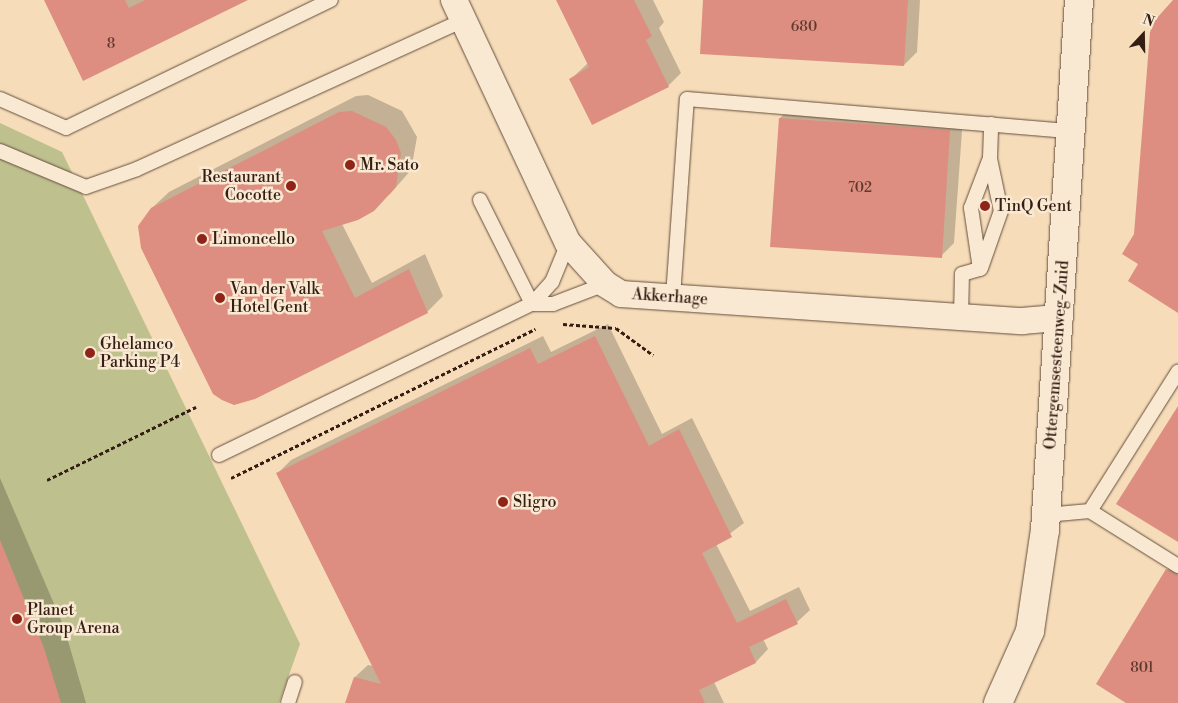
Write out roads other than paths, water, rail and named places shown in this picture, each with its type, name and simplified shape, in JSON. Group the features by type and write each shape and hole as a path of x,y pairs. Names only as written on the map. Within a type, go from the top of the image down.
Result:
{"street":[{"name":"Ottergemsesteenweg-Zuid","path":"998,703 1030,631 1046,515 1079,0"},
{"name":"Akkerhage","path":"459,10 568,244 605,284 621,294 1022,320 1060,318"}],"lane":[{"path":"0,99 66,128 331,0"},
{"path":"0,151 86,187 137,169 459,10"},
{"path":"674,297 687,99 1071,131"},
{"path":"980,269 1001,211 990,158 991,124"},
{"path":"980,269 971,208 990,158"},
{"path":"480,200 532,304"},
{"path":"219,455 532,304 552,282 568,244"},
{"path":"961,316 962,274 980,269"},
{"path":"532,304 553,304 605,284"},
{"path":"1090,511 1178,372"},
{"path":"1046,515 1090,511 1178,566"},
{"path":"288,703 295,682"}],"place":[{"name":"Mr. Sato","path":"350,165"},
{"name":"Restaurant Cocotte","path":"291,186"},
{"name":"TinQ Gent","path":"985,206"},
{"name":"Limoncello","path":"202,239"},
{"name":"Van der Valk Hotel Gent","path":"220,298"},
{"name":"Ghelamco Parking P4","path":"90,353"},
{"name":"Sligro","path":"503,502"},
{"name":"Planet Group Arena","path":"17,619"}]}
